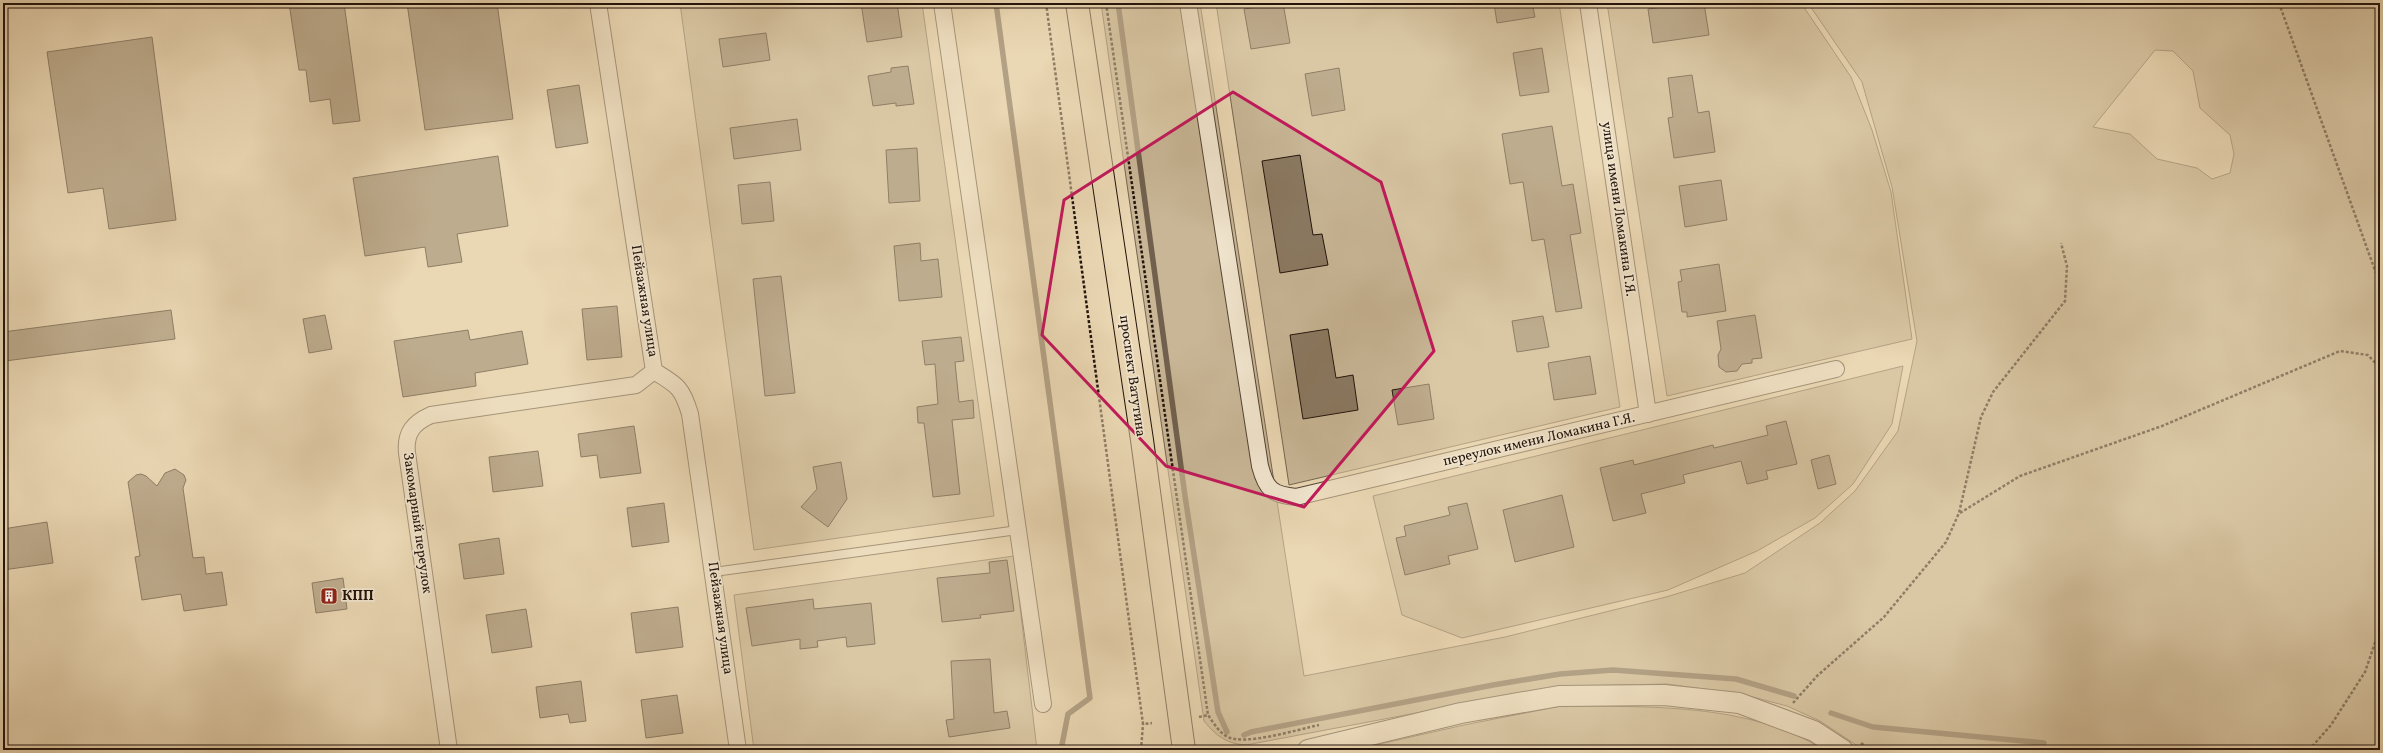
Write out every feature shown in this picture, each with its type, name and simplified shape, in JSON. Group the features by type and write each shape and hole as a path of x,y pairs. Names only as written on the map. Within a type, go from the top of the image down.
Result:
{"main road":[{"name":"проспект Ватутина","path":"1077,3 1140,433 1184,750"}],"street":[{"name":"Пейзажная улица","path":"598,3 654,371 674,384 684,394 690,414 714,572 738,750"},
{"path":"942,3 1043,704"},
{"name":"переулок имени Ломакина Г.Я.","path":"1188,3 1260,466 1264,484 1279,496 1296,497 1836,370"},
{"name":"улица имени Ломакина Г.Я.","path":"1588,3 1648,414"},
{"name":"Закомарный переулок","path":"449,750 407,453 406,442 410,429 418,421 431,415 636,385 654,371"},
{"path":"1308,750 1461,713 1559,696 1672,696 1739,703 1814,731 1844,750"}],"lane":[{"path":"714,572 1018,530"}],"path":[{"path":"1046,3 1143,724 1141,750"},
{"path":"1106,3 1208,715 1197,717"},
{"path":"2280,3 2377,276 2380,296"},
{"path":"1784,719 1791,705 1817,676 1884,617 1946,542 1959,513 1981,417 1993,392 2065,301 2067,266 2061,243"},
{"path":"1959,513 2020,476 2162,426 2340,351 2368,355 2380,368"},
{"path":"2310,750 2331,725 2365,672 2380,628"},
{"path":"1143,724 1152,723"}],"highlighted area":[{"path":"1233,92 1381,182 1434,351 1304,507 1166,466 1042,335 1064,200"}],"shaded area":[{"path":"680,3 922,3 994,516 754,550"},
{"path":"1101,3 1200,3 1304,676 1505,637 1666,597 1745,573 1820,523 1855,491 1898,431 1917,341 1892,187 1862,82 1808,3 2380,3 2380,750 1864,750 1820,721 1787,706 1741,694 1667,684 1560,686 1246,745 1233,743 1222,738 1204,721","holes":["2155,50 2173,51 2193,71 2200,108 2230,135 2234,154 2230,173 2212,179 2197,168 2157,159 2130,134 2093,127"]},
{"path":"1216,3 1559,3 1620,407 1289,485"},
{"path":"1607,3 1801,3 1851,77 1872,130 1891,192 1912,339 1667,396"},
{"path":"1903,366 1892,424 1853,484 1815,518 1757,551 1668,590 1462,638 1402,615 1373,496"},
{"path":"1014,556 1037,750 754,750 734,595"},
{"path":"1561,706 1662,708 1696,710 1730,715 1763,723 1795,734 1824,750 1353,750 1464,725"}],"building":[{"path":"289,3 344,3 360,121 333,124 330,99 310,102 306,70 299,70"},
{"path":"407,3 497,3 513,119 425,130"},
{"path":"861,3 897,3 902,37 867,42"},
{"path":"1283,3 1290,43 1251,49 1244,9"},
{"path":"1494,3 1532,3 1535,17 1497,23"},
{"path":"1691,3 1704,3 1709,35 1653,43 1648,9"},
{"path":"766,33 770,60 723,67 719,39"},
{"path":"152,37 176,220 109,229 103,188 68,193 47,52"},
{"path":"1542,48 1549,92 1520,96 1513,53"},
{"path":"908,66 914,104 896,106 896,103 873,106 868,76 891,72 891,68"},
{"path":"1339,68 1345,110 1312,116 1305,74"},
{"path":"1692,75 1698,113 1709,111 1715,152 1674,158 1668,118 1673,117 1668,78"},
{"path":"579,85 588,143 556,148 547,90"},
{"path":"797,119 801,150 734,159 730,128"},
{"path":"1552,126 1562,186 1573,184 1581,233 1570,235 1582,308 1556,312 1544,239 1532,241 1523,182 1510,184 1502,134"},
{"path":"917,148 920,201 889,203 886,150"},
{"path":"1300,155 1313,235 1322,234 1328,265 1280,273 1262,161"},
{"path":"498,156 508,226 457,234 462,262 428,267 425,247 365,256 353,178"},
{"path":"1721,180 1727,220 1685,227 1679,186"},
{"path":"770,182 774,221 742,224 738,185"},
{"path":"920,243 921,261 938,259 942,297 899,301 894,246"},
{"path":"1719,264 1726,311 1687,317 1687,312 1682,312 1678,282 1682,281 1680,270"},
{"path":"781,276 795,393 765,396 753,279"},
{"path":"617,306 622,357 587,360 582,309"},
{"path":"171,310 175,339 5,361 3,332"},
{"path":"325,315 332,349 309,353 303,319"},
{"path":"1755,315 1762,358 1752,359 1752,363 1742,364 1737,371 1726,372 1719,367 1718,355 1721,349 1717,321"},
{"path":"1543,316 1549,347 1517,352 1512,321"},
{"path":"1328,329 1336,378 1353,375 1358,410 1303,419 1290,335"},
{"path":"468,330 470,340 522,331 528,364 475,373 476,386 403,397 394,341"},
{"path":"961,337 964,361 955,362 959,402 973,400 974,418 952,420 960,494 933,497 924,423 918,423 917,407 938,404 935,364 925,365 922,341"},
{"path":"1590,356 1596,394 1554,400 1548,363"},
{"path":"1429,384 1434,419 1398,425 1392,390"},
{"path":"1786,421 1797,464 1766,471 1768,479 1747,484 1741,461 1683,475 1685,483 1641,494 1646,513 1613,521 1600,468 1633,460 1634,465 1713,445 1714,448 1768,435 1766,426"},
{"path":"634,426 641,473 600,478 597,455 581,457 578,434"},
{"path":"538,451 543,486 493,492 489,457"},
{"path":"1829,455 1836,484 1818,489 1811,460"},
{"path":"841,462 847,499 828,527 801,507 817,489 813,467"},
{"path":"175,469 184,475 186,480 183,488 193,558 204,557 206,574 222,572 227,605 184,611 181,594 142,600 135,557 140,556 128,482 136,475 141,474 146,476 157,486 165,473"},
{"path":"1562,495 1574,547 1515,562 1503,510"},
{"path":"664,503 669,542 632,547 627,508"},
{"path":"1467,503 1478,549 1448,556 1450,564 1405,575 1396,538 1406,536 1404,526 1450,515 1448,507"},
{"path":"47,522 53,563 3,570 3,529"},
{"path":"499,538 504,574 464,579 459,544"},
{"path":"1007,560 1014,611 980,615 981,618 942,622 937,578 990,573 989,562"},
{"name":"КПП","path":"343,578 347,609 316,613 312,583"},
{"path":"813,599 814,609 871,603 875,644 847,647 846,637 817,641 818,647 800,649 800,639 752,646 746,608"},
{"path":"678,607 683,647 636,653 631,613"},
{"path":"526,609 532,647 492,653 486,615"},
{"path":"990,659 994,713 1007,711 1010,728 949,737 946,720 954,719 951,661"},
{"path":"581,681 586,721 570,723 568,714 540,718 536,687"},
{"path":"677,695 683,733 646,738 641,700"}],"waterway":[{"path":"996,3 1090,698 1068,714 1061,750"},
{"path":"1118,3 1185,496 1218,712 1227,732"},
{"path":"1244,735 1251,732 1493,685 1560,674 1613,670 1736,679 1794,696"},
{"path":"1831,713 1873,727 2044,743"}],"place":[{"name":"КПП","path":"329,596"}]}
